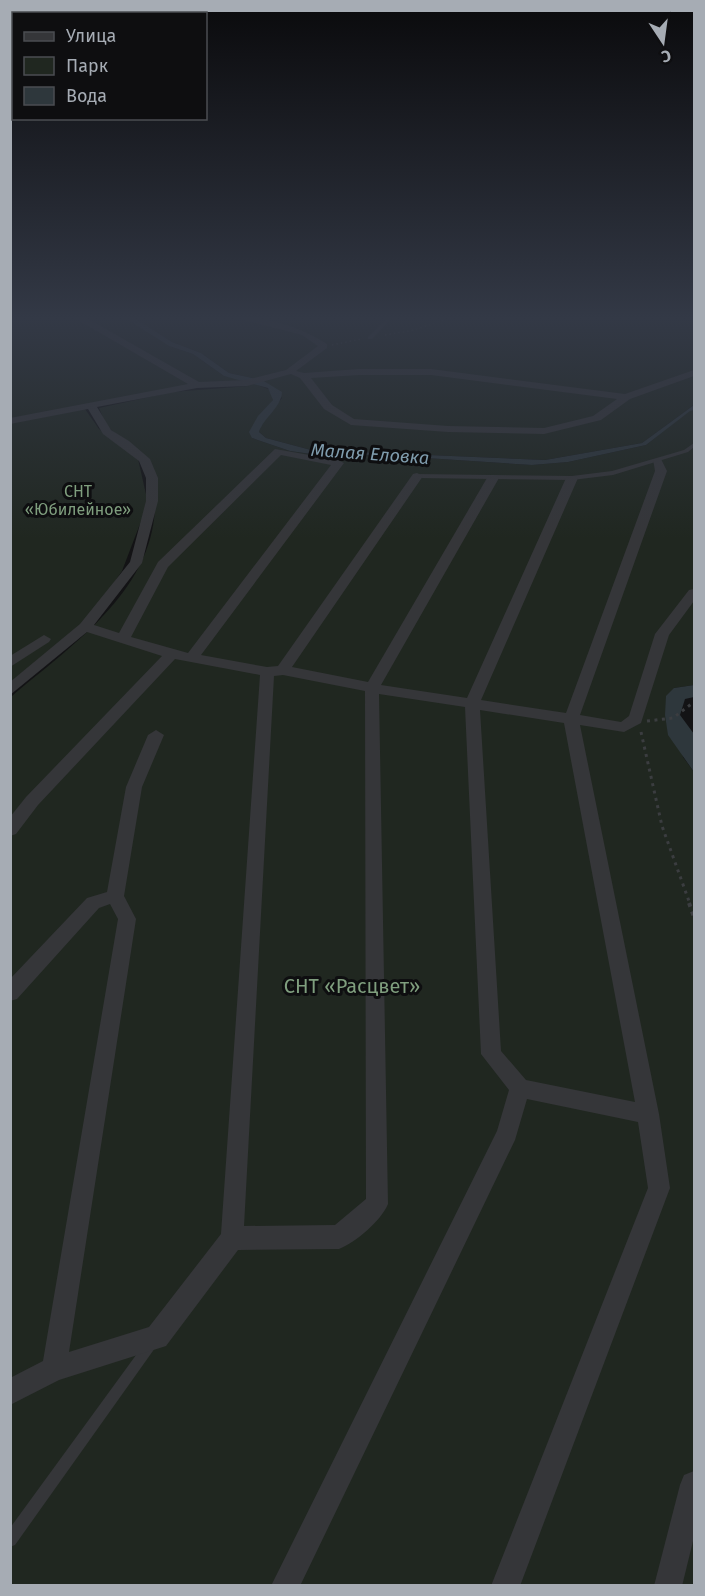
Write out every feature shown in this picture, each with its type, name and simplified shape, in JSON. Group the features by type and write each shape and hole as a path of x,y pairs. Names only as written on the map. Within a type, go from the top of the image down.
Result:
{"street":[{"path":"10,421 169,390"},
{"path":"315,390 328,407 351,422 448,429 544,431 597,418 626,397 644,390"},
{"path":"575,390 626,397"},
{"path":"10,690 85,627 136,563 152,501 152,478 144,459 125,443 106,432 91,406"},
{"path":"124,638 163,565 279,451 338,463 193,656"},
{"path":"505,1586 659,1188 648,1114 571,720 661,471 657,461"},
{"path":"10,1392 54,1369 157,1336 232,1238 275,671 417,476"},
{"path":"232,1238 339,1237 377,1204 372,688 493,478"},
{"path":"572,478 472,704 491,1054 520,1088 648,1114"},
{"path":"85,627 172,654 624,728 636,719 662,634 694,592"},
{"path":"10,663 44,639"},
{"path":"10,830 32,801 172,654"},
{"path":"54,1369 126,919 115,896 134,787 156,735"},
{"path":"10,993 93,903 115,896"},
{"path":"285,1586 507,1133 520,1088"},
{"path":"668,1586 694,1485"}],"lane":[{"path":"417,476 572,478 613,473 657,461 694,445"},
{"path":"10,1540 157,1336"}],"path":[{"path":"659,723 683,714 694,702"},
{"path":"636,719 662,826 694,917"}],"green space":[{"name":"СНТ «Расцвет»","path":"11,390 168,390 85,409 99,429 138,459 148,503 122,571 91,616 11,682"},
{"name":"СНТ «Расцвет»","path":"271,390 273,400 252,438 290,451 325,456 380,455 532,465 568,462 646,445 690,410 694,410 694,685 674,688 683,757 694,772 694,1585 11,1585 11,697 104,616 123,592 139,566 150,538 155,507 155,476 142,453 107,426 99,408 172,392"},
{"path":"274,390 694,390 694,405 642,443 545,460 311,450 266,438 259,432 262,423 282,398"}],"water":[{"name":"Малая Еловка","path":"269,390 282,392 279,403 259,432 266,438 311,450 545,460 642,443 694,405 694,410 646,445 568,462 532,465 380,455 325,456 290,451 252,438 249,432 258,416 273,400"},
{"path":"694,685 694,697 685,699 680,715 694,734 694,772 668,735 665,715 666,696 674,688"}],"park label":[{"name":"СНТ «Юбилейное»","path":"78,500"}]}
